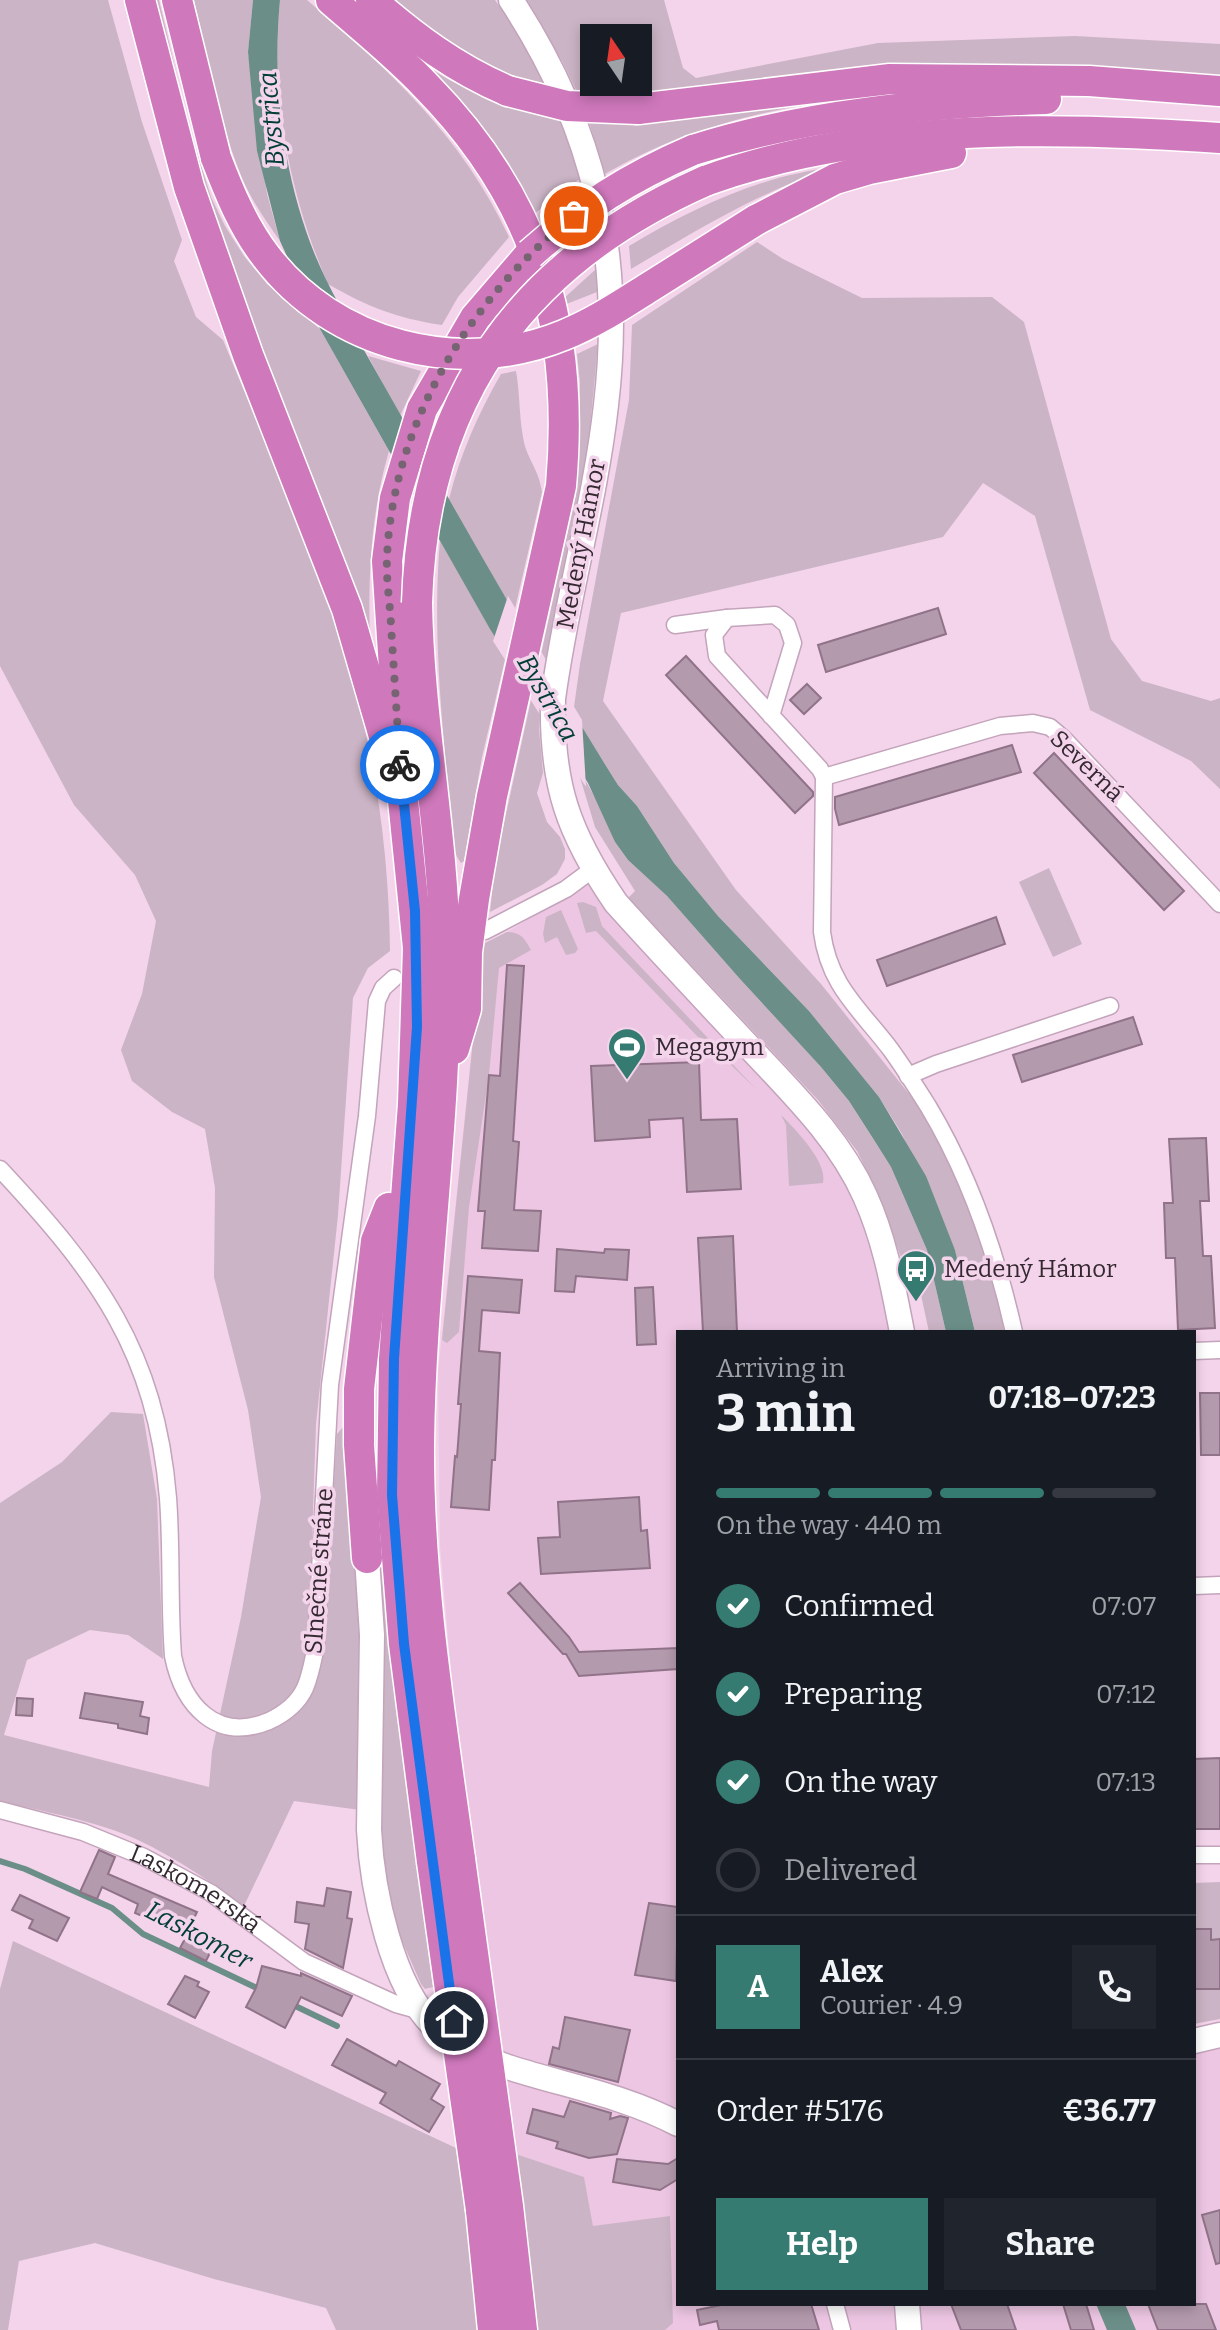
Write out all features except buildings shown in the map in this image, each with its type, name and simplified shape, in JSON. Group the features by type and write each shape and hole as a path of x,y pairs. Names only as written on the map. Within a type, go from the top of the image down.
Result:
{"highway":[{"path":"140,0 189,187 248,355 347,609 377,717 402,790"},
{"path":"177,0 216,158 233,204 265,256 307,299 340,322 365,334 423,351 466,355 495,353 520,350 563,336 603,317 756,220 812,190 869,169 967,150 1055,145 1127,132"},
{"path":"331,0 407,67 470,135 500,180 538,255 560,355 566,434 561,486 492,796 467,952 466,1009 444,1085"},
{"path":"371,0 429,48 459,67 508,91 567,106 638,109 890,79 1089,81 1220,91"},
{"path":"394,1359 417,1027 416,923 402,790 387,561 395,498 422,409 475,318 530,254 579,212 619,186 693,150 785,125 944,104 1064,98 1220,106"},
{"path":"446,1860 420,1499 423,1327 444,1085 445,948 438,836 419,675 417,603 421,534 439,458 454,418 473,378 496,342 537,293 593,243 630,218 705,181 777,159 864,144 1011,131 1127,132 1220,138"},
{"path":"377,717 393,838 403,951 400,1072 389,1208 395,1550 406,1657 446,1860 494,2208 522,2330"},
{"path":"367,1558 359,1445 359,1389 376,1241 389,1208"},
{"path":"493,2330 494,2208"}],"street":[{"name":"Medený Hámor","path":"511,0 563,89 595,180 609,259 612,336 606,407 556,675 552,735 560,792 570,822 593,869 616,903 825,1130 845,1159 865,1194 881,1237 902,1330"},
{"path":"675,625 775,615 787,625 793,643 771,716"},
{"path":"727,618 714,635 717,656 824,777 822,932 825,955 844,993 908,1076 949,1144 976,1200 997,1262 1014,1330"},
{"name":"Severná","path":"824,777 1000,726 1033,723 1050,727 1220,904"},
{"path":"485,931 566,889 593,869"},
{"name":"Slnečné stráne","path":"0,1169 79,1257 102,1290 139,1362 158,1426 165,1467 173,1656 185,1693 206,1717 222,1725 240,1729 275,1718 292,1707 304,1690 312,1670 316,1646 330,1385 367,1116 377,1001 383,988 394,978"},
{"path":"908,1076 1110,1006"},
{"path":"1196,1351 1220,1350"},
{"name":"Laskomerská","path":"367,1558 372,1635 369,1830 375,1892 382,1922 421,2011 435,2027 477,2055 632,2102 676,2123"},
{"path":"1196,1586 1220,1585"},
{"name":"Laskomerská","path":"0,1810 83,1832 144,1857 211,1893 304,1962 396,2004 421,2011"},
{"path":"1196,1855 1220,1855"},
{"path":"1196,2041 1220,2035"},
{"path":"836,2306 842,2330"},
{"path":"907,2306 909,2330"}],"shaded area":[{"path":"0,0 108,0 142,122 182,240 174,261 196,317 223,340 311,554 354,686 370,751 381,817 390,951 368,968 353,998 338,1215 316,1424 312,1541 330,1546 337,1434 343,1427 350,1538 357,1553 361,1633 360,1810 294,1801 244,1906 166,1854 122,1833 0,1801 0,1503 62,1462 111,1412 143,1414 157,1499 163,1659 128,1635 90,1630 27,1660 4,1735 209,1787 212,1751 241,1617 261,1497 248,1410 214,1277 215,1188 205,1129 172,1112 132,1081 121,1050 142,994 156,921 135,875 74,805 0,666"},
{"path":"153,0 159,0 189,127 211,197 225,226 267,284 320,329 389,451 378,499 372,548 370,646 209,206"},
{"path":"194,0 253,0 248,52 267,194 280,241 250,195 234,156"},
{"path":"280,0 307,0 422,107 469,167 509,237 458,297 442,325 383,310 328,284 303,215 286,145 278,73"},
{"path":"386,0 495,0 515,28 548,89 479,65"},
{"path":"523,0 664,0 683,68 696,78 878,43 1075,36 1220,44 1220,78 937,66 843,69 652,94 652,24 580,24 578,94 562,61"},
{"path":"402,43 431,68 455,83 561,118 581,178 534,214 509,166 481,130"},
{"path":"818,102 708,128 656,148 605,174 589,122 617,123"},
{"path":"836,167 756,199 631,269 629,246 703,206 781,177"},
{"path":"757,242 783,259 862,298 992,297 1024,322 1111,639 1142,681 1211,701 1220,698 1220,789 1191,761 1090,710 1035,516 983,483 943,537 621,613 603,701 736,890 821,984 926,1115 967,1191 992,1266 1004,1330 975,1330 955,1250 902,1134 879,1097 809,1011 718,916 674,863 637,806 618,785 573,714 629,400 632,325"},
{"path":"596,269 597,292 564,305 562,300"},
{"path":"598,344 588,448 541,696 539,729 543,773 537,793 547,822 560,837 565,859 557,874 542,885 490,912 495,864 576,495 580,383 577,354"},
{"path":"368,356 421,371 400,416"},
{"path":"516,371 525,444 542,492 514,613 449,499 464,451 493,389 501,374"},
{"path":"440,540 506,655 482,757 464,861 461,863 451,836 440,693 437,601"},
{"path":"576,764 602,810 615,842 628,860 667,896 849,1101 891,1167 927,1250 946,1330 929,1330 910,1262 903,1263 877,1191 857,1151 818,1100 628,898 635,891 595,827"},
{"path":"1049,868 1082,944 1053,957 1019,882"},
{"path":"602,875 836,1131 903,1330 676,1330 676,2306 1196,2306 1196,2052 1220,2046 1220,2330 665,2330 673,2323 593,2226 584,2177 516,2154 453,1694 440,1546 438,1372 483,944"},
{"path":"577,903 596,907 602,926 756,1089 704,1039 698,1037 596,931 586,933"},
{"path":"561,910 578,949 566,955 557,937 545,943 543,934 546,917"},
{"path":"507,932 522,937 531,950 499,968 489,1075 469,1207 459,1332 447,1343 442,1340 483,944"},
{"path":"781,1115 816,1156 821,1165 823,1183 789,1186 786,1125"},
{"path":"372,1395 388,1639 433,1987 425,1989 399,1934 382,1875"},
{"path":"1220,1882 1220,2019 1196,2024 1196,1883"},
{"path":"13,1941 456,2148 471,2254 477,2330 336,2330 326,2308 214,2279 95,2243 19,2261 8,2330 0,2330 0,1989"},
{"path":"516,2154 584,2177 593,2226 670,2216 673,2323 665,2330 533,2330"}],"water":[{"name":"Bystrica","path":"253,0 280,0 278,65 282,130 295,194 320,268 417,444 618,785 637,806 674,863 718,916 809,1011 879,1097 926,1176 955,1250 975,1330 946,1330 927,1250 891,1167 849,1101 667,896 628,860 615,842 588,783 490,629 320,329 280,241 257,151 248,52"},
{"path":"1097,2306 1126,2306 1136,2330 1107,2330"}],"pier":[{"path":"508,596 582,720 586,787 493,641"}],"waterway":[{"name":"Laskomer","path":"0,1861 112,1908 143,1934 261,1990"},
{"name":"Laskomer","path":"289,2003 337,2026"}],"way so far":[{"path":"400,765 387,561 395,498 409,444 422,409 475,318 530,254 574,216"}],"place":[{"name":"Megagym","path":"627,1081"},
{"name":"Medený Hámor","path":"916,1303"}],"route":[{"path":"400,765 418,948 413,1104 394,1359 392,1495 404,1644 454,2021"}]}
